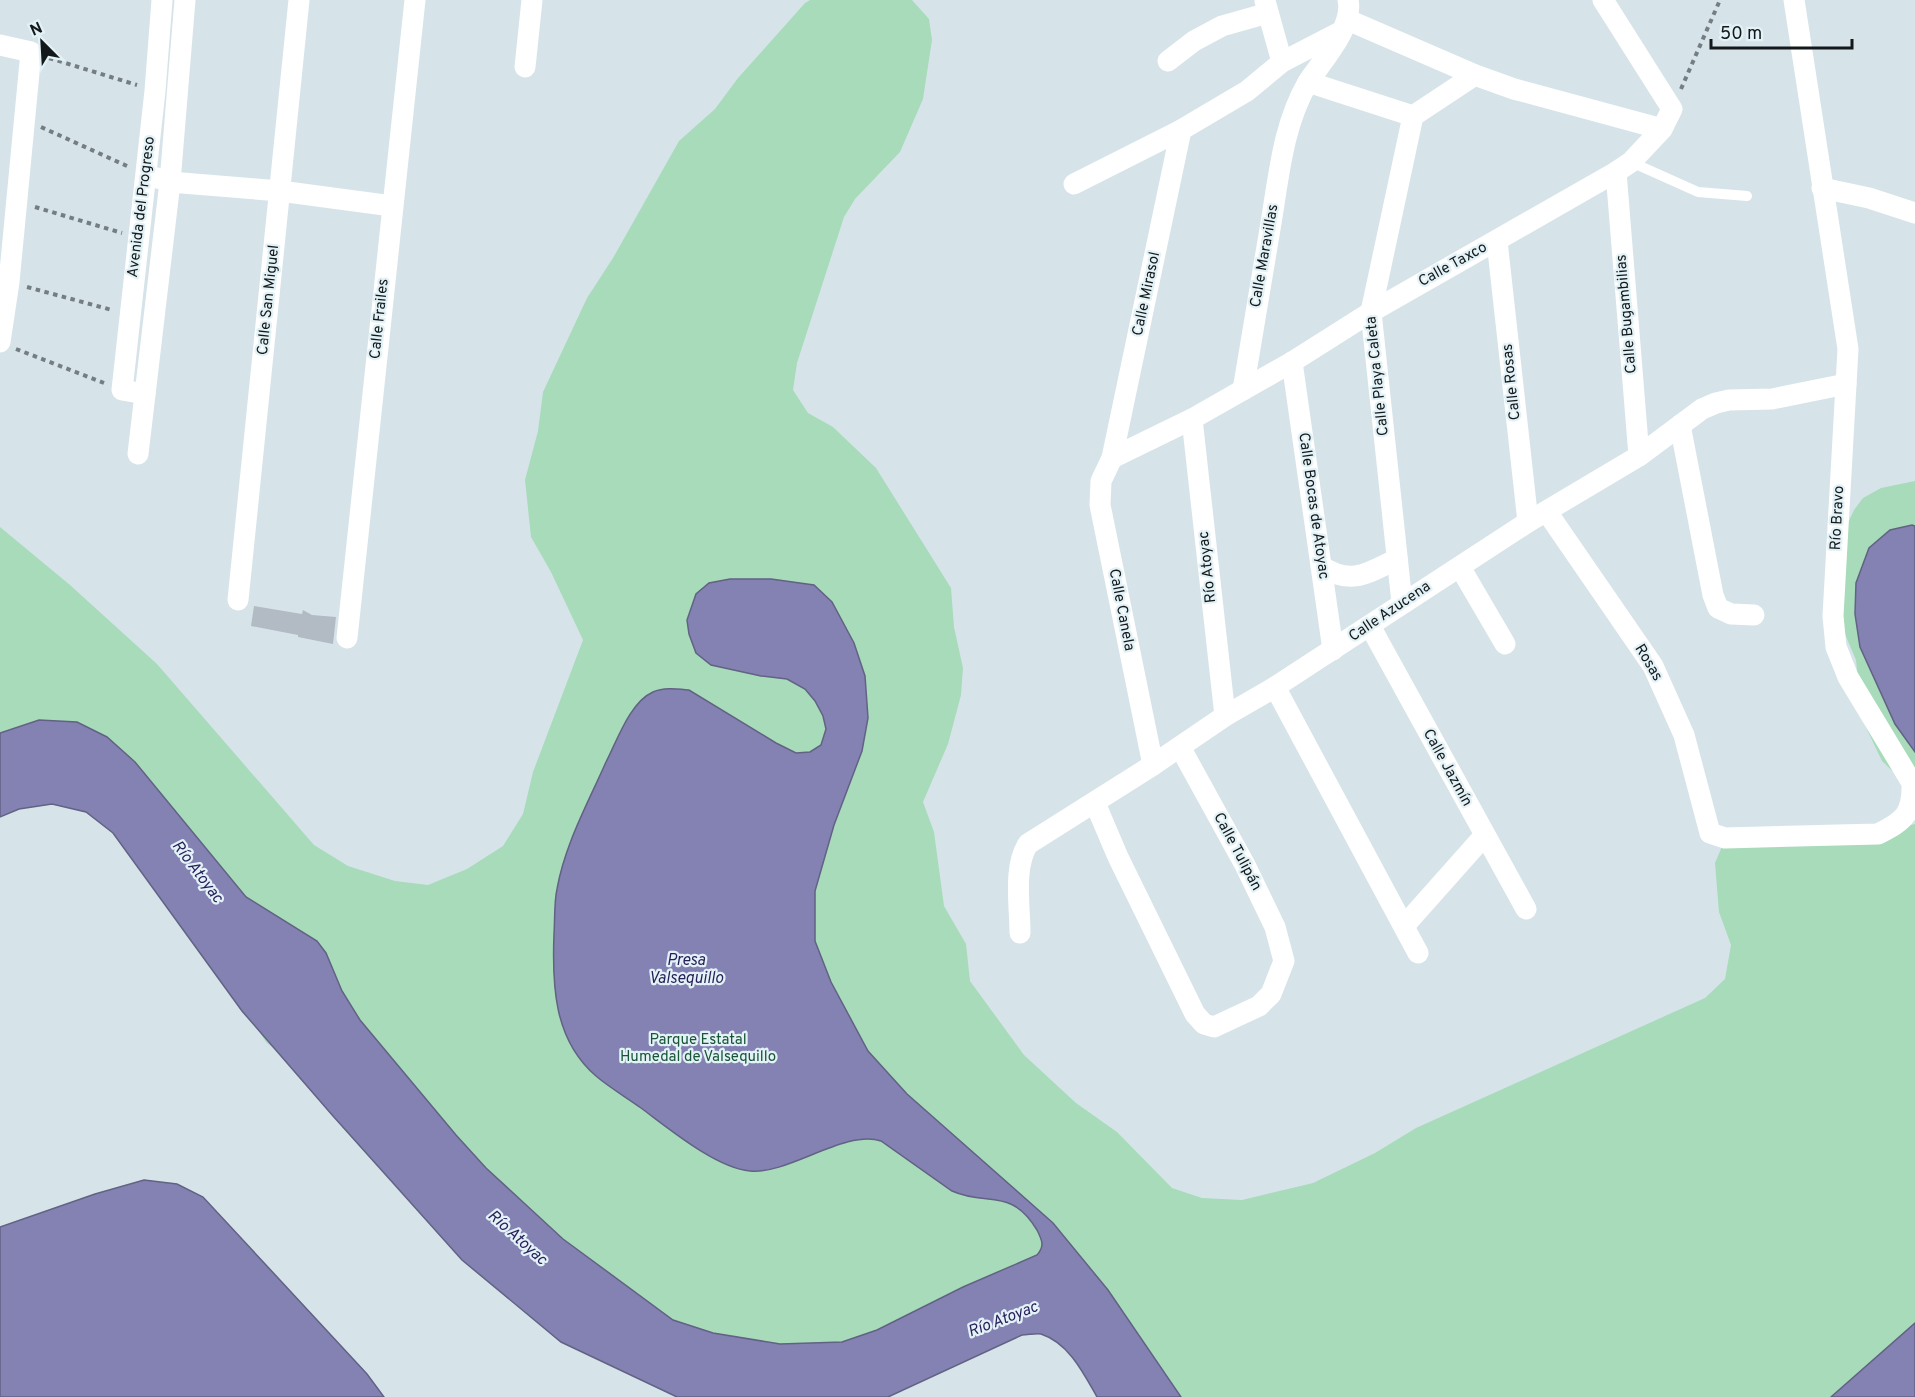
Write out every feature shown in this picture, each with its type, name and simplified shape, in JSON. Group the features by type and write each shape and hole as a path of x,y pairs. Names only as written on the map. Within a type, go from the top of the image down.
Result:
{"street":[{"name":"Avenida del Progreso","path":"122,390 137,237 155,91 162,0"},
{"name":"Calle San Miguel","path":"238,600 299,0"},
{"name":"Calle Frailes","path":"347,638 415,0"},
{"path":"525,67 532,0"},
{"path":"1603,0 1672,109"},
{"name":"Río Bravo","path":"1710,833 1725,838 1878,834 1908,815 1912,798 1912,783 1848,677 1836,647 1833,616 1848,349 1794,0"},
{"name":"Avenida del Progreso","path":"138,454 170,182 179,2"},
{"path":"1168,61 1194,40 1266,7 1282,62"},
{"path":"1074,184 1181,130 1247,91 1282,62 1346,17 1475,75 1662,129"},
{"name":"Calle Maravillas","path":"1243,390 1290,122 1297,101 1346,17"},
{"path":"0,45 31,52 1,343"},
{"path":"1308,82 1413,116 1475,75"},
{"name":"Calle Taxco","path":"1112,458 1192,419 1243,390 1371,312 1497,242 1623,167 1662,129 1672,109"},
{"name":"Calle Playa Caleta","path":"1402,603 1371,312 1413,116"},
{"name":"Calle Mirasol","path":"1112,458 1181,130"},
{"name":"Calle Bugambilias","path":"1623,167 1639,456"},
{"path":"146,174 170,182 280,191 392,206"},
{"path":"1822,188 1869,198 1915,213"},
{"name":"Calle Rosas","path":"1497,242 1528,522"},
{"name":"Calle Bocas de Atoyac","path":"1292,362 1333,650"},
{"name":"Calle Azucena","path":"1020,933 1020,865 1022,853 1029,844 1225,716 1370,627 1402,603 1528,522 1639,456 1702,409 1729,400 1772,399 1846,384"},
{"path":"122,390 145,394"},
{"name":"Río Atoyac","path":"1192,419 1225,716"},
{"path":"1680,425 1713,595 1718,608 1731,614 1754,615"},
{"name":"Calle Canela","path":"1112,458 1101,481 1100,505 1153,765"},
{"name":"Rosas","path":"1547,512 1653,666 1684,735 1710,833"},
{"path":"1321,566 1334,575 1349,577 1367,574 1397,559"},
{"path":"1460,567 1505,645"},
{"name":"Calle Jazmín","path":"1370,627 1526,909"},
{"path":"1275,687 1418,953"},
{"name":"Calle Tulipán","path":"1095,803 1118,857 1195,1014 1204,1024 1214,1027 1259,1006 1271,994 1284,961 1275,927 1245,865 1180,747"},
{"path":"1404,926 1484,836"}],"lane":[{"path":"1623,167 1698,192 1747,196"}],"path":[{"path":"1672,109 1720,0"},
{"path":"31,52 155,91"},
{"path":"24,120 146,174"},
{"path":"17,201 137,237"},
{"path":"9,282 129,315"},
{"path":"1,343 122,390"}],"green space":[{"name":"Parque Estatal Humedal de Valsequillo","path":"810,0 912,0 929,19 932,40 923,99 900,152 855,199 844,217 797,363 793,390 808,413 833,427 876,468 951,588 954,627 963,668 961,695 948,744 923,802 934,832 944,906 966,944 970,981 1024,1055 1076,1103 1117,1132 1172,1188 1202,1198 1242,1200 1313,1183 1375,1153 1416,1128 1705,998 1725,979 1731,945 1719,912 1715,863 1723,844 1858,838 1915,824 1915,1385 1902,1397 1118,1397 1041,1309 849,1397 717,1397 459,1205 266,1042 101,791 0,809 0,527 70,585 157,664 314,845 348,866 395,881 428,885 467,869 503,846 523,814 533,772 583,640 551,572 531,537 525,480 538,431 543,392 587,298 613,258 679,141 715,109 738,78"},
{"path":"1915,481 1915,799 1908,786 1882,761 1862,719 1856,660 1836,613 1833,555 1854,510 1863,498 1881,488"}],"water":[{"path":"1915,526 1915,752 1895,724 1860,647 1855,614 1856,583 1869,548 1890,530"},
{"name":"Presa Valsequillo","path":"730,579 771,579 814,585 832,602 854,643 865,676 868,718 862,751 834,825 815,891 815,941 831,982 868,1051 907,1094 1053,1223 1108,1290 1181,1397 1097,1397 1068,1352 1051,1338 1041,1334 1022,1335 888,1397 677,1397 561,1342 462,1260 333,1116 242,1011 113,833 86,812 52,804 19,809 0,817 0,733 39,720 77,722 107,737 135,762 246,897 317,941 326,953 342,991 360,1020 486,1168 563,1239 673,1320 713,1333 780,1344 842,1342 877,1330 963,1287 1037,1255 1042,1243 1037,1230 1018,1208 998,1200 965,1196 952,1191 881,1141 867,1139 851,1141 765,1170 750,1171 722,1163 678,1136 607,1085 582,1062 571,1046 564,1029 555,992 555,900 561,872 578,824 620,733 631,713 645,697 662,689 689,690 796,753 810,752 821,745 826,729 823,716 805,689 787,679 711,665 696,653 687,620 696,594 709,583"},
{"path":"144,1180 177,1184 203,1197 367,1374 384,1397 0,1397 0,1227 95,1194"},
{"path":"1915,1323 1915,1397 1831,1397"}],"building":[{"path":"254,606 302,614 303,610 312,615 336,617 333,644 251,626"}]}
